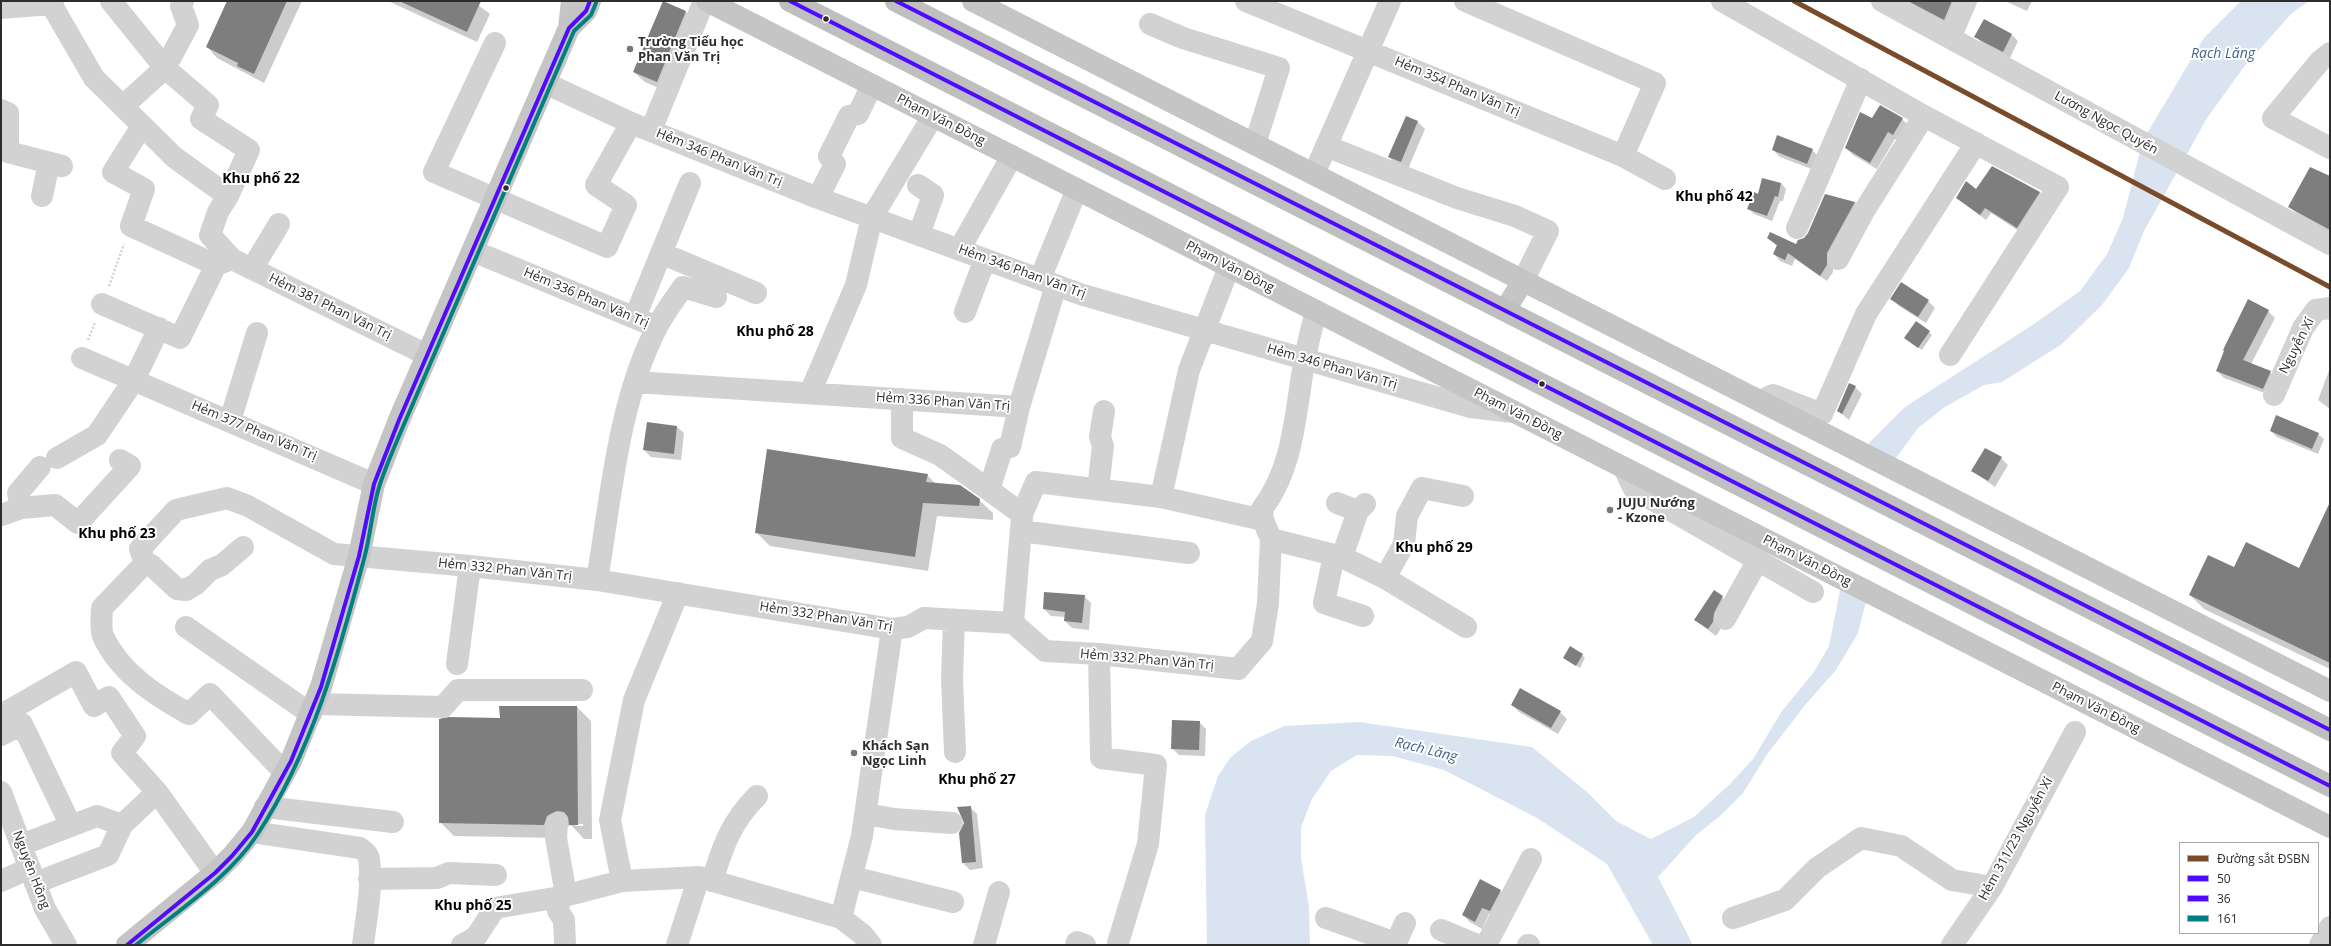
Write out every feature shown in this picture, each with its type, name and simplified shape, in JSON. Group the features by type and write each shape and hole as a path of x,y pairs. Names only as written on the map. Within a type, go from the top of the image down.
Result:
{"highway":[{"path":"790,1 2330,786"},
{"path":"896,1 2330,730"}],"main road":[{"path":"127,945 215,873 252,832 284,772 313,709 359,556 374,484 427,355 569,28 572,1"},
{"path":"569,28 586,10 590,1"},
{"name":"Phạm Văn Đồng","path":"705,1 2330,827"},
{"path":"973,1 2330,691"},
{"path":"1505,310 1523,281"}],"street":[{"path":"1,8 52,2 94,78 174,157 228,196 249,150 201,119 208,105 165,68 111,1"},
{"path":"123,106 165,68 188,25 181,6 183,1"},
{"path":"495,43 434,172 607,247 626,206 596,185 641,126 705,1"},
{"name":"Hẻm 354 Phan Văn Trị","path":"1246,1 1623,156 1665,179"},
{"path":"1314,174 1390,1"},
{"path":"1465,1 1655,83 1623,156"},
{"path":"1722,1 1924,116 2058,187 1950,355"},
{"name":"Lương Ngọc Quyến","path":"1882,1 2330,244"},
{"path":"1950,38 1966,1"},
{"path":"1150,24 1183,38 1279,68 1255,144"},
{"path":"2330,53 2320,61 2274,118 2330,148"},
{"path":"1797,228 1861,79"},
{"name":"Hẻm 346 Phan Văn Trị","path":"545,83 641,126 818,198 1048,282 1203,330 1470,407 1515,413"},
{"path":"818,198 835,164 829,156 849,116 858,114 872,85"},
{"path":"1,110 8,113 8,152 55,164 42,196"},
{"path":"810,393 856,285 872,217 933,116"},
{"path":"1838,259 1864,211 1924,116"},
{"name":"Hẻm 381 Phan Văn Trị","path":"142,126 113,172 144,189 131,226 224,262 252,269 427,355"},
{"path":"1765,404 1773,395 1822,414 1866,314 1976,143"},
{"path":"1326,146 1457,198 1515,216 1548,231 1523,281"},
{"path":"959,250 1012,156"},
{"path":"635,317 690,183"},
{"path":"918,184 933,195 920,235"},
{"path":"1019,407 1048,282 1076,189"},
{"name":"Hẻm 381 Phan Văn Trị","path":"224,262 210,235 218,212 228,196"},
{"path":"252,269 279,224"},
{"name":"Hẻm 336 Phan Văn Trị","path":"472,251 657,327 635,382 1019,407 1010,447 1002,449 988,490"},
{"path":"661,253 756,293"},
{"path":"965,312 985,259"},
{"path":"102,304 180,338 224,262"},
{"path":"1161,497 1189,370 1203,330 1229,267"},
{"path":"657,327 683,287 716,297"},
{"name":"Nguyễn Xí","path":"2274,395 2303,328 2316,310 2330,308"},
{"path":"1267,529 1262,509 1273,494 1294,434 1304,359 1316,311"},
{"path":"21,508 18,493 49,462 97,435 134,380 159,328"},
{"path":"230,421 257,333"},
{"name":"Hẻm 377 Phan Văn Trị","path":"82,358 374,484"},
{"path":"597,580 624,427 635,382"},
{"path":"902,399 902,438 940,455 988,490 1022,523 1189,553"},
{"path":"1098,489 1103,446 1100,437 1104,411"},
{"path":"1,515 21,508 55,505 78,523 130,466 120,460"},
{"path":"1624,468 1634,489 1813,592"},
{"path":"1013,623 1022,523 1036,482 1161,497 1267,529 1338,556 1385,578 1466,627"},
{"path":"1385,578 1404,544 1407,516 1422,488 1463,496"},
{"name":"Hẻm 332 Phan Văn Trị","path":"145,563 140,549 176,510 227,498 248,506 334,554 470,566 597,580 892,629 908,627 924,618 1013,623 1045,651 1100,654 1238,669 1262,641 1268,603 1267,529"},
{"path":"1336,503 1362,507 1338,556 1324,603 1363,616"},
{"path":"243,547 222,565 210,570 196,584 186,590 177,589 151,565 145,563 102,608 103,635 120,663 160,698 189,714 210,694 284,772"},
{"path":"1725,619 1758,560"},
{"path":"458,664 470,566"},
{"path":"622,881 610,820 634,700 678,593"},
{"path":"954,620 952,679 956,752"},
{"path":"186,627 313,709 443,707 458,690 582,690"},
{"path":"841,918 866,814 892,629"},
{"path":"1100,654 1101,758 1156,766 1148,844 1118,943"},
{"path":"1,715 76,672 94,706 109,697 135,736 122,754 157,792 215,873"},
{"path":"1,735 22,724 71,826"},
{"name":"Hẻm 311/23 Nguyễn Xí","path":"1952,945 1992,886 2075,732"},
{"name":"Nguyên Hồng","path":"1,792 45,909 66,945"},
{"path":"1,881 33,876 108,855 122,825 157,792"},
{"path":"677,945 705,879 730,829 746,807 758,796"},
{"path":"265,807 355,823 393,822"},
{"path":"866,814 894,819 952,823"},
{"path":"21,845 97,816 122,825"},
{"path":"557,823 556,838 563,896 558,911 564,920 565,945"},
{"path":"252,832 360,848 366,852 369,858 370,879 363,945"},
{"path":"1733,918 1785,900 1817,868 1861,838 1901,846 1952,880 1992,886"},
{"path":"1486,945 1531,860"},
{"path":"370,879 437,878 449,873 496,875"},
{"path":"852,877 953,902"},
{"path":"462,945 476,937 495,908 563,896 622,881 705,879 841,918 862,934 871,945"},
{"path":"984,945 999,892"},
{"path":"1326,918 1399,937"},
{"path":"2320,945 2330,926"},
{"path":"1441,930 1477,945"},
{"path":"1076,945 1077,942 1085,945"}],"water":[{"name":"Rạch Lăng","path":"2241,1 2309,1 2291,14 2243,68 2207,118 2144,231 2129,268 2102,305 2062,344 2002,382 1984,385 1945,407 1918,428 1896,458 1866,602 1858,633 1836,670 1806,704 1768,753 1743,793 1719,817 1696,835 1658,877 1693,945 1653,945 1607,864 1537,818 1444,770 1393,756 1357,755 1331,771 1312,799 1301,827 1301,858 1309,907 1310,945 1207,945 1205,815 1218,776 1231,757 1251,741 1284,726 1359,722 1532,747 1587,792 1616,821 1651,839 1694,817 1730,784 1753,759 1782,711 1814,672 1829,646 1869,443 1905,407 2034,324 2080,291 2107,254 2123,218 2143,140 2204,38"}],"pier":[{"path":"1866,445 1897,460 1869,601 1839,586"}],"building":[{"path":"227,1 287,1 254,74 237,66 238,63 206,47"},
{"path":"399,1 481,1 467,32"},
{"path":"663,1 686,11 657,82 633,72"},
{"path":"1908,1 1952,1 1944,20"},
{"path":"1984,19 2012,34 2003,52 1974,37"},
{"path":"1880,105 1903,118 1893,135 1888,132 1870,163 1845,148 1860,112 1872,118"},
{"path":"1406,116 1418,121 1401,162 1388,157"},
{"path":"1777,135 1813,149 1807,164 1772,150"},
{"path":"1992,166 2040,192 2017,228 1985,208 1980,215 1956,198 1966,181 1976,189"},
{"path":"2310,167 2330,176 2330,230 2288,207"},
{"path":"1762,178 1781,183 1778,197 1775,196 1767,216 1747,209 1754,192 1758,194"},
{"path":"1825,194 1855,202 1827,253 1827,265 1820,276 1788,253 1785,260 1773,254 1777,245 1767,238 1770,232 1796,244 1798,240 1804,238 1808,233"},
{"path":"1901,282 1929,300 1918,317 1890,299"},
{"path":"2248,299 2269,310 2243,360 2271,371 2263,389 2216,371 2224,351 2223,350"},
{"path":"1916,321 1930,331 1918,348 1904,338"},
{"path":"1849,383 1856,386 1842,414 1837,411"},
{"path":"2276,415 2319,433 2312,449 2270,431"},
{"path":"647,422 677,426 674,454 643,450"},
{"path":"1985,448 2002,457 1988,481 1971,471"},
{"path":"767,449 928,474 926,482 960,485 980,499 979,506 923,503 915,557 755,533"},
{"path":"2330,502 2330,663 2189,595 2208,555 2234,567 2246,542 2299,568"},
{"path":"1714,590 1723,596 1714,613 1713,622 1708,629 1694,620"},
{"path":"1044,592 1085,595 1082,623 1064,621 1065,612 1043,609"},
{"path":"1570,646 1583,654 1576,666 1563,658"},
{"path":"1520,688 1561,711 1551,728 1511,705"},
{"path":"499,706 577,706 578,825 569,825 568,817 564,812 557,811 547,816 544,825 439,823 439,719 449,717 500,718"},
{"path":"1172,720 1200,721 1199,750 1171,749"},
{"path":"971,806 976,862 962,863 959,833 964,823 957,807"},
{"path":"1480,879 1501,890 1490,911 1482,908 1475,922 1462,915"}],"rail line":[{"name":"ĐSBN","path":"1794,1 2330,287"}],"transit line":[{"name":"36","path":"127,945 215,873 232,856 252,832 291,761 321,687 359,556 374,484 399,420 569,28 586,11 590,1"},
{"name":"50","path":"790,1 2330,786"},
{"name":"50","path":"896,1 2330,730"},
{"name":"161","path":"136,945 201,894 232,866 257,835 293,770 322,701 334,666 364,559 377,493 383,476 574,31 591,15 596,3"}],"place":[{"name":"Trường Tiểu học Phan Văn Trị","path":"630,49"},
{"name":"JUJU Nướng - Kzone","path":"1610,510"},
{"name":"Khách Sạn Ngọc Linh","path":"854,753"}],"district":[{"name":"Khu phố 22","path":"261,179"},
{"name":"Khu phố 42","path":"1714,197"},
{"name":"Khu phố 28","path":"775,332"},
{"name":"Khu phố 23","path":"117,534"},
{"name":"Khu phố 29","path":"1434,548"},
{"name":"Khu phố 27","path":"977,780"},
{"name":"Khu phố 25","path":"473,906"}]}
